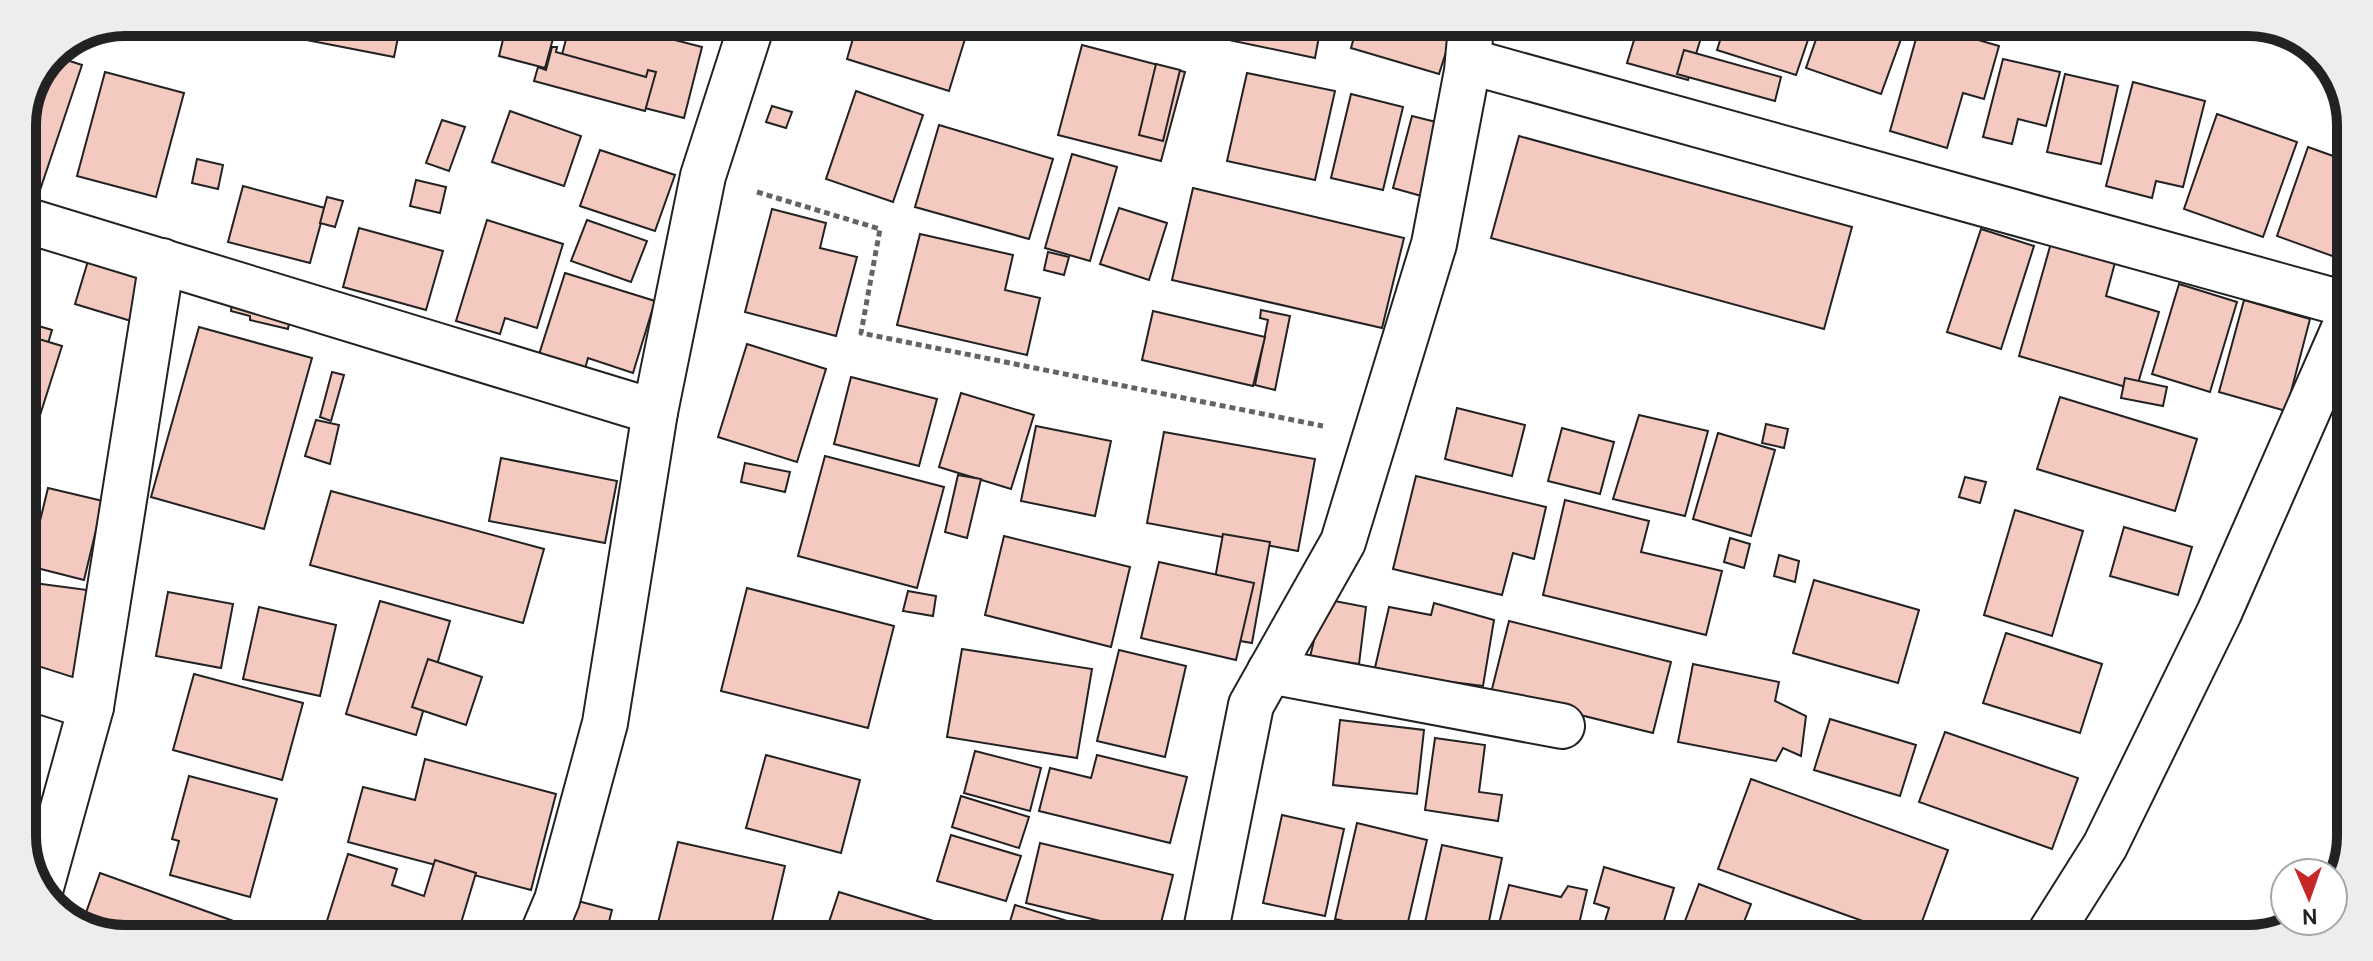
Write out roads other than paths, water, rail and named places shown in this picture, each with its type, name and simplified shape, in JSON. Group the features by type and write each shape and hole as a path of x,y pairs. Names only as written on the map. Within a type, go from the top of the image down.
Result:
{"street":[{"path":"546,925 557,900 605,723 655,412 703,176 748,36"},
{"path":"1209,925 1251,705 1343,542 1434,244 1470,44 2337,301"},
{"path":"36,223 655,412"},
{"path":"45,874 91,707 162,261"},
{"path":"2055,925 2105,846 2212,627 2337,344"},
{"path":"1270,671 1562,726"},
{"path":"36,689 91,707"}]}
